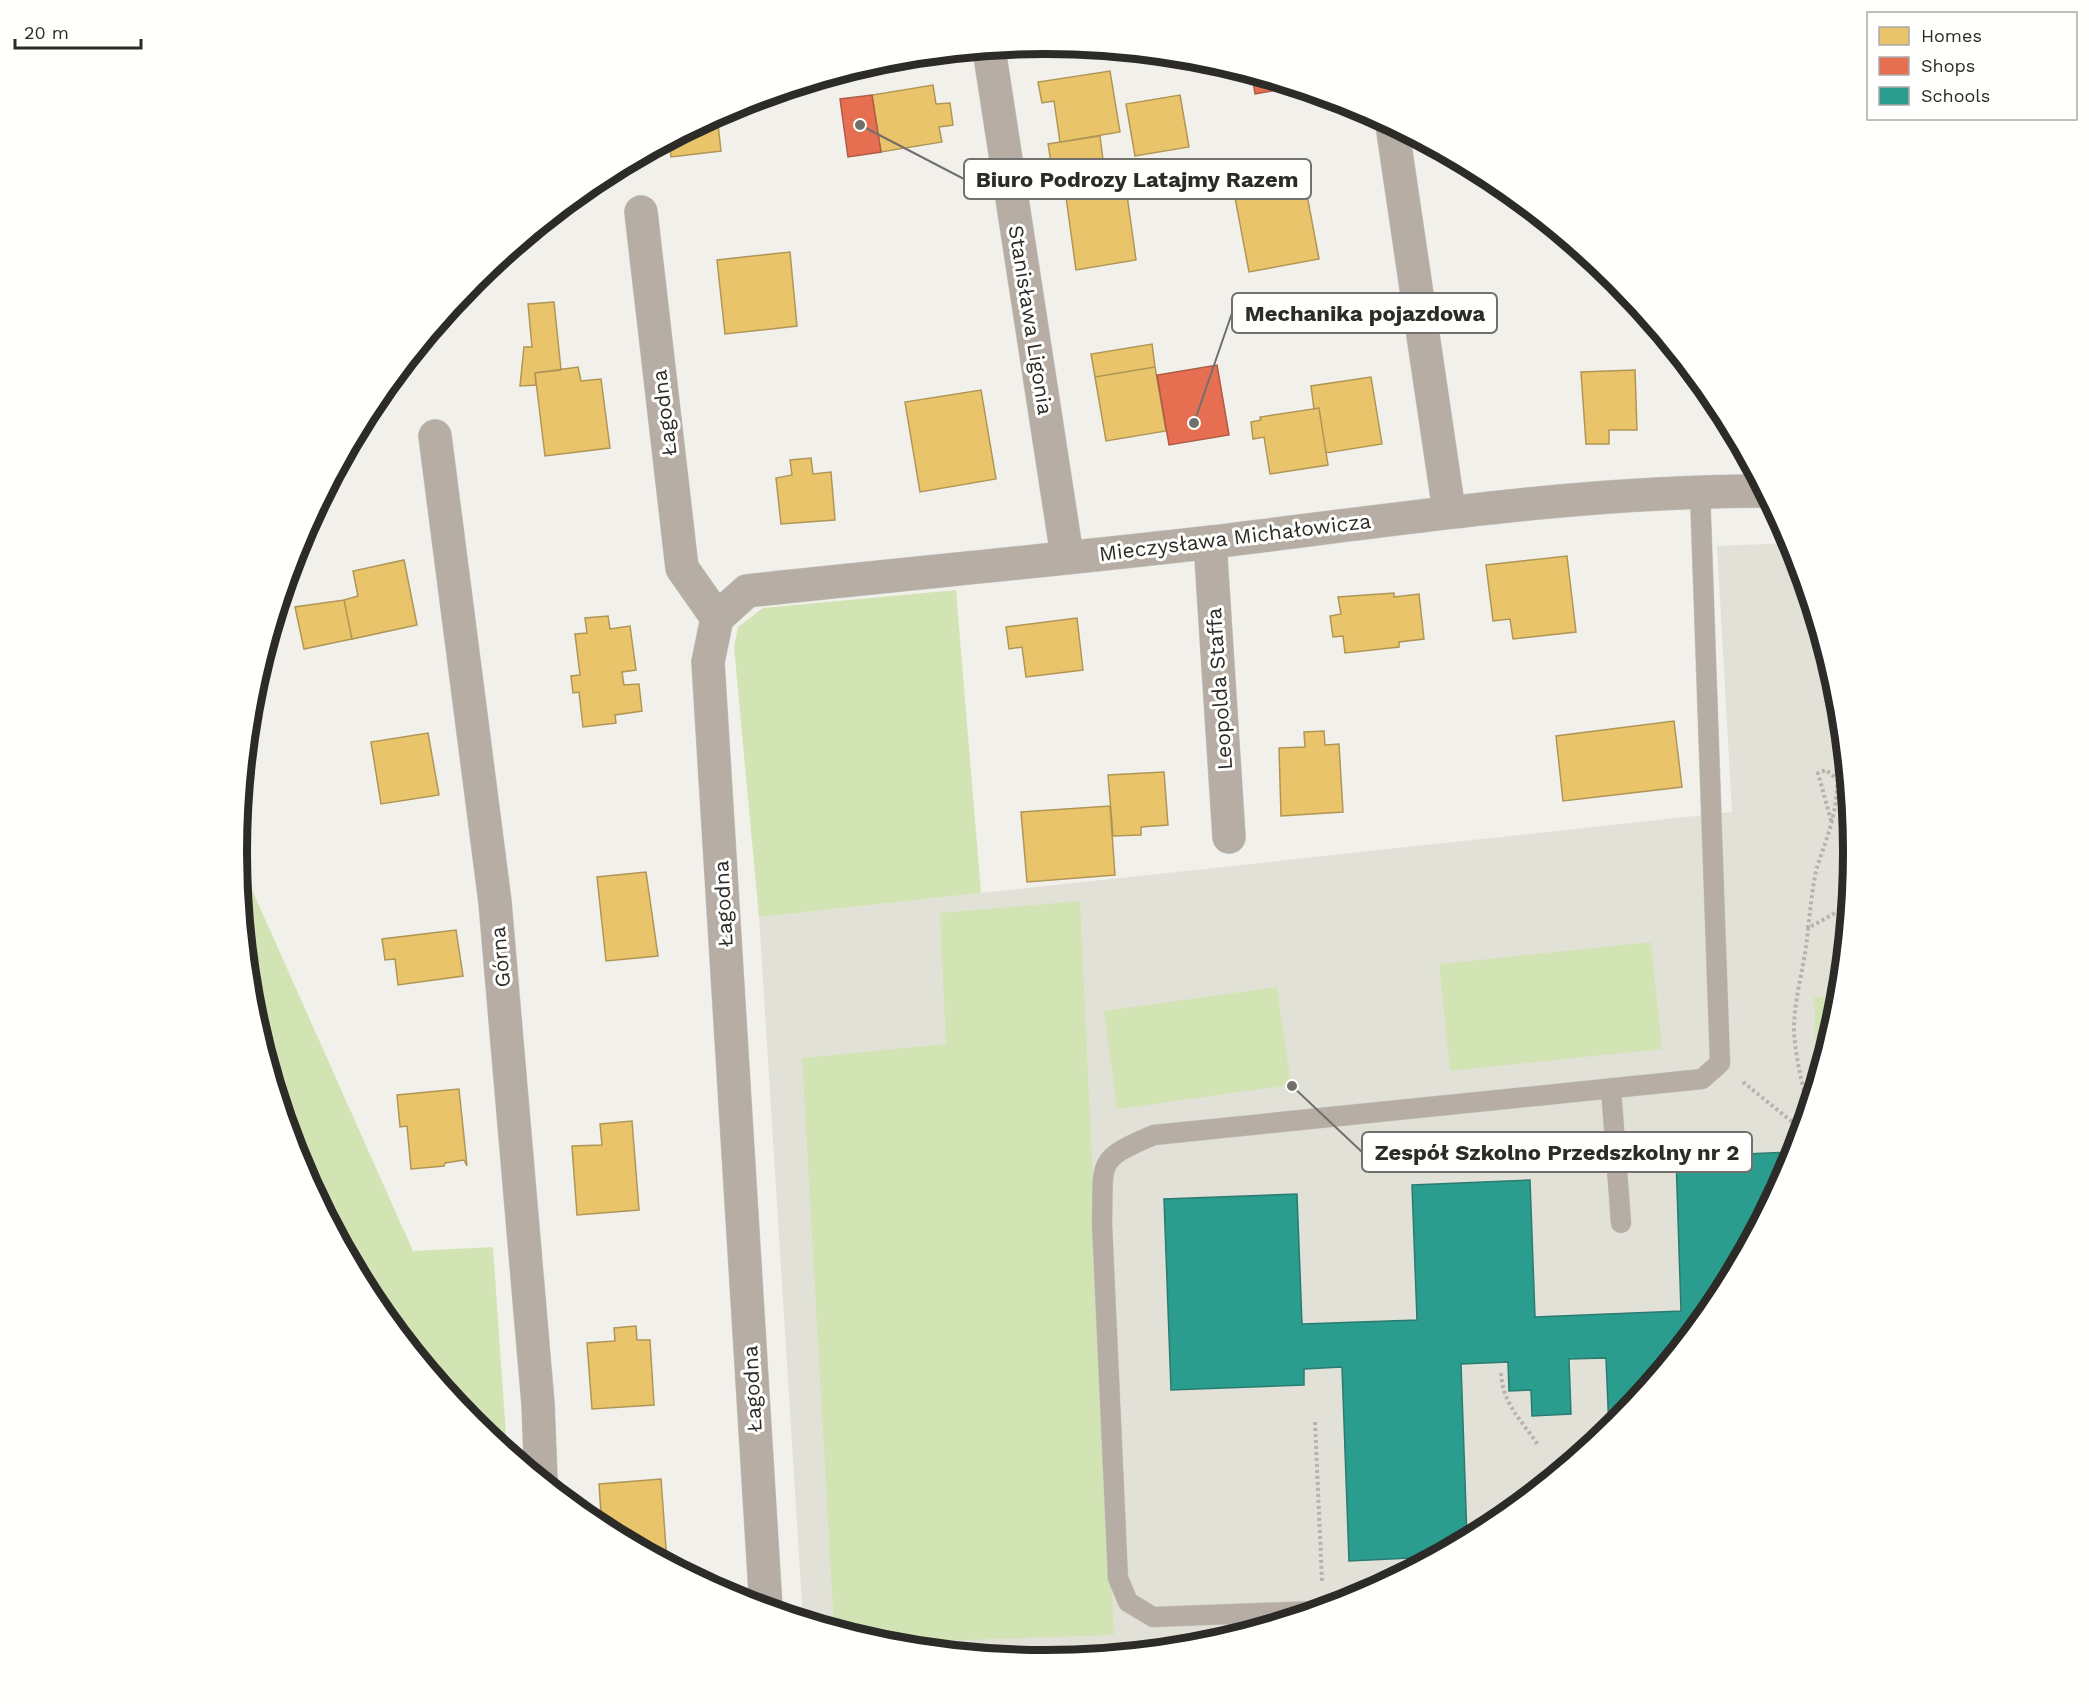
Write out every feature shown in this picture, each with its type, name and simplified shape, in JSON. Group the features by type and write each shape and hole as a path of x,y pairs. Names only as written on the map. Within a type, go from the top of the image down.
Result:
{"street":[{"name":"Stanisława Ligonia","path":"990,56 1066,556"},
{"path":"1393,134 1449,511"},
{"name":"Łagodna","path":"641,212 682,568 717,618 708,662 765,1599"},
{"name":"Górna","path":"435,436 495,902 538,1404 541,1470"},
{"name":"Mieczysława Michałowicza","path":"717,618 747,591 1210,542 1449,511 1700,491 1756,491"},
{"name":"Leopolda Staffa","path":"1210,542 1228,837"}],"lane":[{"path":"1288,1612 1153,1617 1128,1602 1118,1578 1102,1223 1104,1166 1118,1150 1154,1135 1702,1079 1720,1063 1700,491"},
{"path":"1611,1088 1621,1223"}],"path":[{"path":"1805,1093 1794,1029 1807,958 1808,928 1818,865 1832,824 1838,798 1837,779 1826,770 1818,773 1832,824"},
{"path":"1808,928 1840,910"},
{"path":"1720,1063 1794,1124"},
{"path":"1501,1373 1502,1392 1508,1406 1522,1419 1538,1445"},
{"path":"1316,1422 1322,1582"}],"shaded area":[{"path":"1780,543 1800,595 1827,696 1836,748 1843,852 1841,904 1836,956 1827,1008 1800,1109 1782,1157 1736,1251 1678,1338 1644,1378 1571,1452 1488,1516 1397,1568 1301,1608 1251,1623 1200,1635 1149,1643 1044,1650 940,1643 889,1635 803,1612 759,917 1732,812 1717,546"}],"green space":[{"path":"956,590 981,893 759,917 734,647 738,627 763,608"},
{"path":"248,880 413,1251 493,1247 506,1441 480,1416 411,1338 353,1251 329,1205 307,1157 274,1059 253,956"},
{"path":"1080,901 1114,1635 929,1641 889,1635 834,1622 802,1058 946,1044 940,913"},
{"path":"1651,942 1662,1049 1450,1071 1439,964"},
{"path":"1277,987 1291,1085 1117,1109 1104,1011"},
{"path":"1829,996 1816,1054 1814,997"}],"building: Homes":[{"path":"1110,71 1120,132 1060,142 1054,101 1042,103 1038,82"},
{"path":"933,85 936,104 950,103 953,125 939,127 942,142 881,152 872,95"},
{"path":"1180,95 1189,147 1135,156 1126,104"},
{"path":"718,124 721,151 671,157 670,148"},
{"path":"1100,136 1103,160 1052,168 1048,144"},
{"path":"1301,163 1319,259 1249,272 1231,176"},
{"path":"1126,188 1136,260 1076,270 1066,197"},
{"path":"790,252 797,326 725,334 717,260"},
{"path":"554,302 561,370 535,373 536,385 520,386 524,347 532,347 528,304"},
{"path":"1152,344 1155,367 1095,377 1091,354"},
{"path":"578,367 581,381 601,379 610,448 545,456 535,373"},
{"path":"1155,367 1166,431 1106,441 1095,377"},
{"path":"1635,370 1637,430 1609,430 1609,444 1586,444 1581,372"},
{"path":"1371,377 1382,444 1326,453 1319,408 1314,409 1311,386"},
{"path":"981,390 996,479 920,492 905,402"},
{"path":"1319,408 1328,465 1270,474 1264,437 1253,439 1251,422 1261,420 1260,417"},
{"path":"811,458 813,474 831,472 835,520 781,524 776,478 792,475 790,460"},
{"path":"1567,556 1576,632 1513,639 1510,619 1493,621 1486,565"},
{"path":"404,560 417,625 352,639 344,600 358,596 353,571"},
{"path":"1394,593 1394,597 1419,594 1424,639 1399,642 1399,647 1345,653 1343,636 1333,637 1330,616 1341,614 1338,597"},
{"path":"344,600 352,639 304,649 295,607"},
{"path":"608,616 610,629 630,626 636,670 622,672 624,685 639,684 642,711 615,715 616,723 583,727 579,692 573,693 571,676 580,675 575,634 587,633 585,618"},
{"path":"1077,618 1083,670 1026,677 1022,647 1009,649 1006,627"},
{"path":"1674,721 1682,787 1563,801 1556,736"},
{"path":"1324,731 1325,745 1339,744 1343,812 1281,816 1279,748 1305,747 1304,732"},
{"path":"428,733 439,795 381,804 371,742"},
{"path":"1164,772 1168,825 1141,827 1141,835 1113,836 1108,775"},
{"path":"1110,806 1115,875 1027,882 1021,812"},
{"path":"646,872 658,956 606,961 597,877"},
{"path":"456,930 463,976 398,985 395,959 385,960 382,939"},
{"path":"459,1089 467,1166 464,1160 445,1163 444,1166 411,1169 407,1126 400,1127 397,1095"},
{"path":"632,1121 639,1210 577,1215 572,1146 602,1145 600,1124"},
{"path":"636,1326 637,1340 650,1340 654,1405 592,1409 587,1343 615,1341 614,1328"},
{"path":"661,1479 666,1554 601,1516 599,1484"}],"building: Shops":[{"path":"1253,82 1280,90 1255,94"},
{"path":"872,95 881,152 848,157 840,99"},
{"path":"1217,365 1229,435 1169,445 1157,375"}],"building: Schools":[{"path":"1784,1152 1736,1251 1708,1295 1678,1338 1608,1417 1606,1358 1569,1359 1571,1414 1532,1416 1531,1390 1509,1391 1508,1362 1461,1364 1467,1529 1416,1558 1349,1561 1342,1367 1304,1369 1304,1385 1171,1390 1164,1199 1297,1194 1302,1324 1417,1320 1412,1185 1530,1180 1535,1317 1681,1311 1676,1157"}],"place":[{"name":"Biuro Podrozy Latajmy Razem","path":"860,125"},
{"name":"Mechanika pojazdowa","path":"1194,423"},
{"name":"Zespół Szkolno Przedszkolny nr 2","path":"1292,1086"}]}
